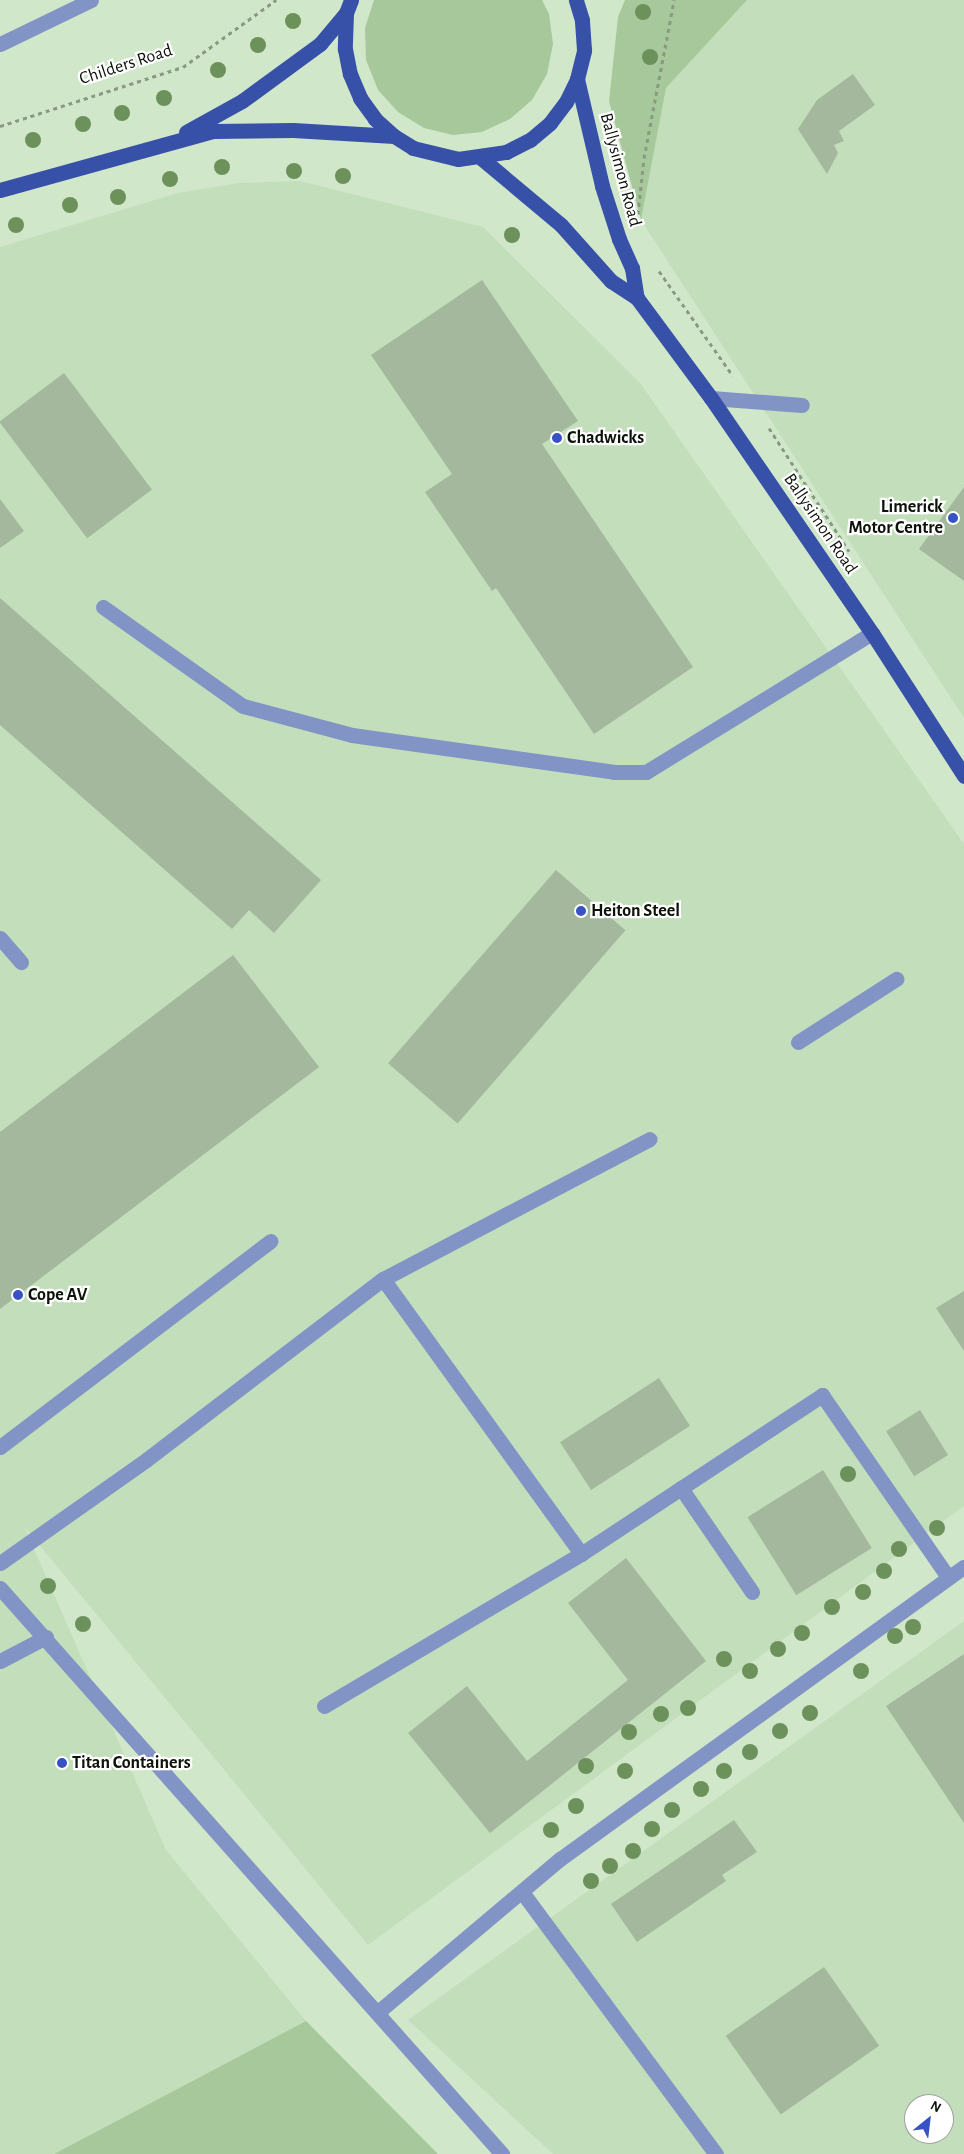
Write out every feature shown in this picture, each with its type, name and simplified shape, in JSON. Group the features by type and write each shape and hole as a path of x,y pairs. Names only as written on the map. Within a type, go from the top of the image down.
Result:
{"main road":[{"path":"349,7 345,49 350,74 360,98 375,119 394,136 435,155 481,158 506,152 530,140 561,109 577,79 584,50 582,20 576,0"},
{"path":"582,20 589,0"},
{"path":"171,140 242,101 320,44 349,7"},
{"name":"Ballysimon Road","path":"577,79 602,186 619,239 632,268 637,298"},
{"path":"0,190 171,140 213,131 248,129 394,136"},
{"name":"Ballysimon Road","path":"481,158 561,225 610,281 637,298 711,398 872,633 964,776"}],"street":[{"path":"0,44 91,0"},
{"path":"711,398 802,404"},
{"path":"103,607 243,706 352,735 614,772 646,772 872,633"},
{"path":"0,938 21,962"},
{"path":"798,1042 896,979"},
{"path":"0,1563 146,1460 383,1279 650,1139"},
{"path":"0,1447 270,1241"},
{"path":"383,1279 581,1554"},
{"path":"324,1706 581,1554 822,1395 948,1577"},
{"path":"681,1488 752,1592"},
{"path":"378,2012 560,1859 964,1567"},
{"path":"0,1588 46,1637 502,2154"},
{"path":"0,1661 46,1637"},
{"path":"522,1892 716,2154"}],"path":[{"name":"Childers Road","path":"0,126 183,67 276,0"},
{"path":"619,239 637,223 644,158 674,0"},
{"path":"657,267 808,484 854,559"}],"shaded area":[{"path":"374,0 542,0 549,14 553,44 547,74 532,100 510,119 482,132 453,135 424,128 398,112 378,90 366,60 365,28"},
{"path":"625,0 747,0 666,88 641,220 609,101 618,17"},
{"path":"747,0 964,0 964,718 641,220 666,88"},
{"path":"300,181 483,227 640,383 964,844 964,1506 368,1945 24,1526 166,1850 306,2021 54,2154 0,2154 0,247 178,193 239,183"},
{"path":"964,1621 964,2154 553,2154 408,2020"},
{"path":"306,2021 438,2154 54,2154"}],"building":[{"path":"853,74 875,105 839,131 844,141 834,145 838,153 827,174 798,129 817,100"},
{"path":"482,280 578,421 542,444 693,667 594,734 496,588 492,591 425,492 452,474 371,355"},
{"path":"64,373 152,490 87,538 0,423"},
{"name":"Limerick Motor Centre","path":"964,487 964,581 919,549"},
{"path":"0,499 24,531 0,548"},
{"path":"0,598 321,880 274,933 249,910 232,929 0,725"},
{"path":"556,870 625,930 457,1124 388,1063"},
{"path":"233,955 319,1067 0,1309 0,1132"},
{"path":"964,1291 964,1351 936,1308"},
{"path":"659,1378 690,1426 591,1490 560,1442"},
{"path":"920,1410 948,1455 914,1476 886,1431"},
{"path":"823,1470 872,1548 796,1595 748,1517"},
{"path":"626,1558 706,1661 490,1833 408,1733 467,1686 527,1761 628,1680 568,1603"},
{"path":"964,1654 964,1823 886,1706"},
{"path":"734,1820 757,1852 722,1875 726,1881 637,1942 611,1904"},
{"path":"824,1967 879,2046 781,2114 726,2036"}],"place":[{"name":"Chadwicks","path":"557,438"},
{"name":"Limerick Motor Centre","path":"953,518"},
{"name":"Heiton Steel","path":"581,911"},
{"name":"Cope AV","path":"18,1295"},
{"name":"Titan Containers","path":"62,1763"}]}
